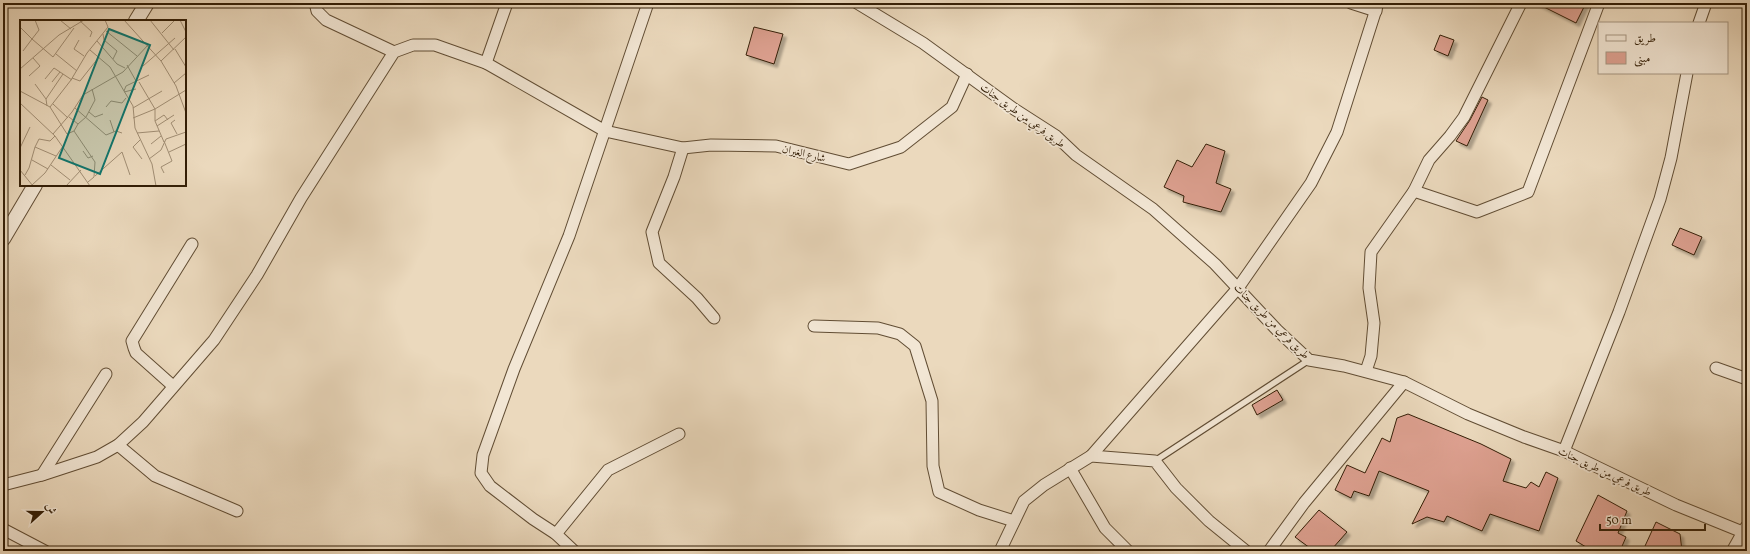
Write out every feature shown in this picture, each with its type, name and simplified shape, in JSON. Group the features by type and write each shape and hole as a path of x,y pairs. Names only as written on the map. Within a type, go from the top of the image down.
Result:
{"street":[{"path":"137,20 147,3"},
{"path":"3,485 42,475 97,457 118,445 143,422 214,340 257,275 301,198 394,52 326,20 317,11 315,3"},
{"path":"486,63 507,3"},
{"path":"574,551 556,534 532,519 490,486 481,472 482,461 514,368 569,236 648,3"},
{"name":"طريق فرعي من طريق جنات","path":"857,3 923,43 1014,109 1056,136 1076,155 1153,209 1215,264 1277,330 1309,360 1404,382 1468,414 1524,437 1564,451 1676,506 1746,530"},
{"path":"1000,551 1024,501 1044,485 1090,456 1238,288 1311,183 1337,132 1377,7 1351,3"},
{"path":"1366,372 1371,356 1374,323 1370,288 1371,252 1414,191 1429,160 1464,117 1521,3"},
{"path":"1414,191 1477,212 1528,192 1599,3"},
{"path":"1700,22 1706,3"},
{"name":"شارع الغيران","path":"394,52 413,45 435,44 486,63 605,131 683,148 711,145 776,146 849,164 901,147 952,107 967,74"},
{"path":"1564,451 1636,269 1660,200 1671,158 1687,74"},
{"path":"683,148 674,177 652,232 660,262 697,298 714,318"},
{"path":"3,239 34,186"},
{"path":"174,386 136,353 132,341 192,244"},
{"path":"814,326 878,328 900,334 915,346 932,400 933,466 939,492 979,510 1014,520"},
{"path":"1716,368 1747,379"},
{"path":"42,475 106,374"},
{"path":"1269,551 1304,503 1404,382"},
{"path":"556,534 608,470 679,434"},
{"path":"118,445 156,476 237,511"},
{"path":"1090,456 1155,461 1176,488 1209,521 1246,551"},
{"path":"1070,468 1105,528 1128,551"},
{"path":"3,529 45,551"},
{"path":"1734,551 1746,530"}],"lane":[{"path":"1155,461 1309,360"}],"building":[{"path":"1536,3 1586,3 1576,23"},
{"path":"754,27 783,34 774,64 746,55"},
{"path":"1440,35 1454,40 1448,56 1434,50"},
{"path":"1482,97 1488,100 1467,146 1456,141 1470,120"},
{"path":"1206,144 1225,151 1216,183 1231,189 1221,212 1183,202 1184,196 1164,187 1177,160 1192,167"},
{"path":"1680,228 1702,237 1694,255 1672,245"},
{"path":"1277,390 1283,400 1257,415 1252,405"},
{"path":"1408,414 1481,444 1511,459 1503,481 1526,488 1531,482 1539,487 1546,472 1558,478 1539,531 1490,514 1482,531 1447,516 1444,522 1427,517 1412,524 1429,491 1379,471 1369,496 1354,491 1351,498 1335,490 1347,465 1365,473 1382,438 1390,442 1397,418"},
{"path":"1598,495 1627,511 1618,533 1626,537 1620,551 1584,551 1586,547 1576,541"},
{"path":"1319,510 1347,532 1332,549 1314,551 1295,537"},
{"path":"1656,522 1680,534 1682,551 1656,551 1645,546"}]}
